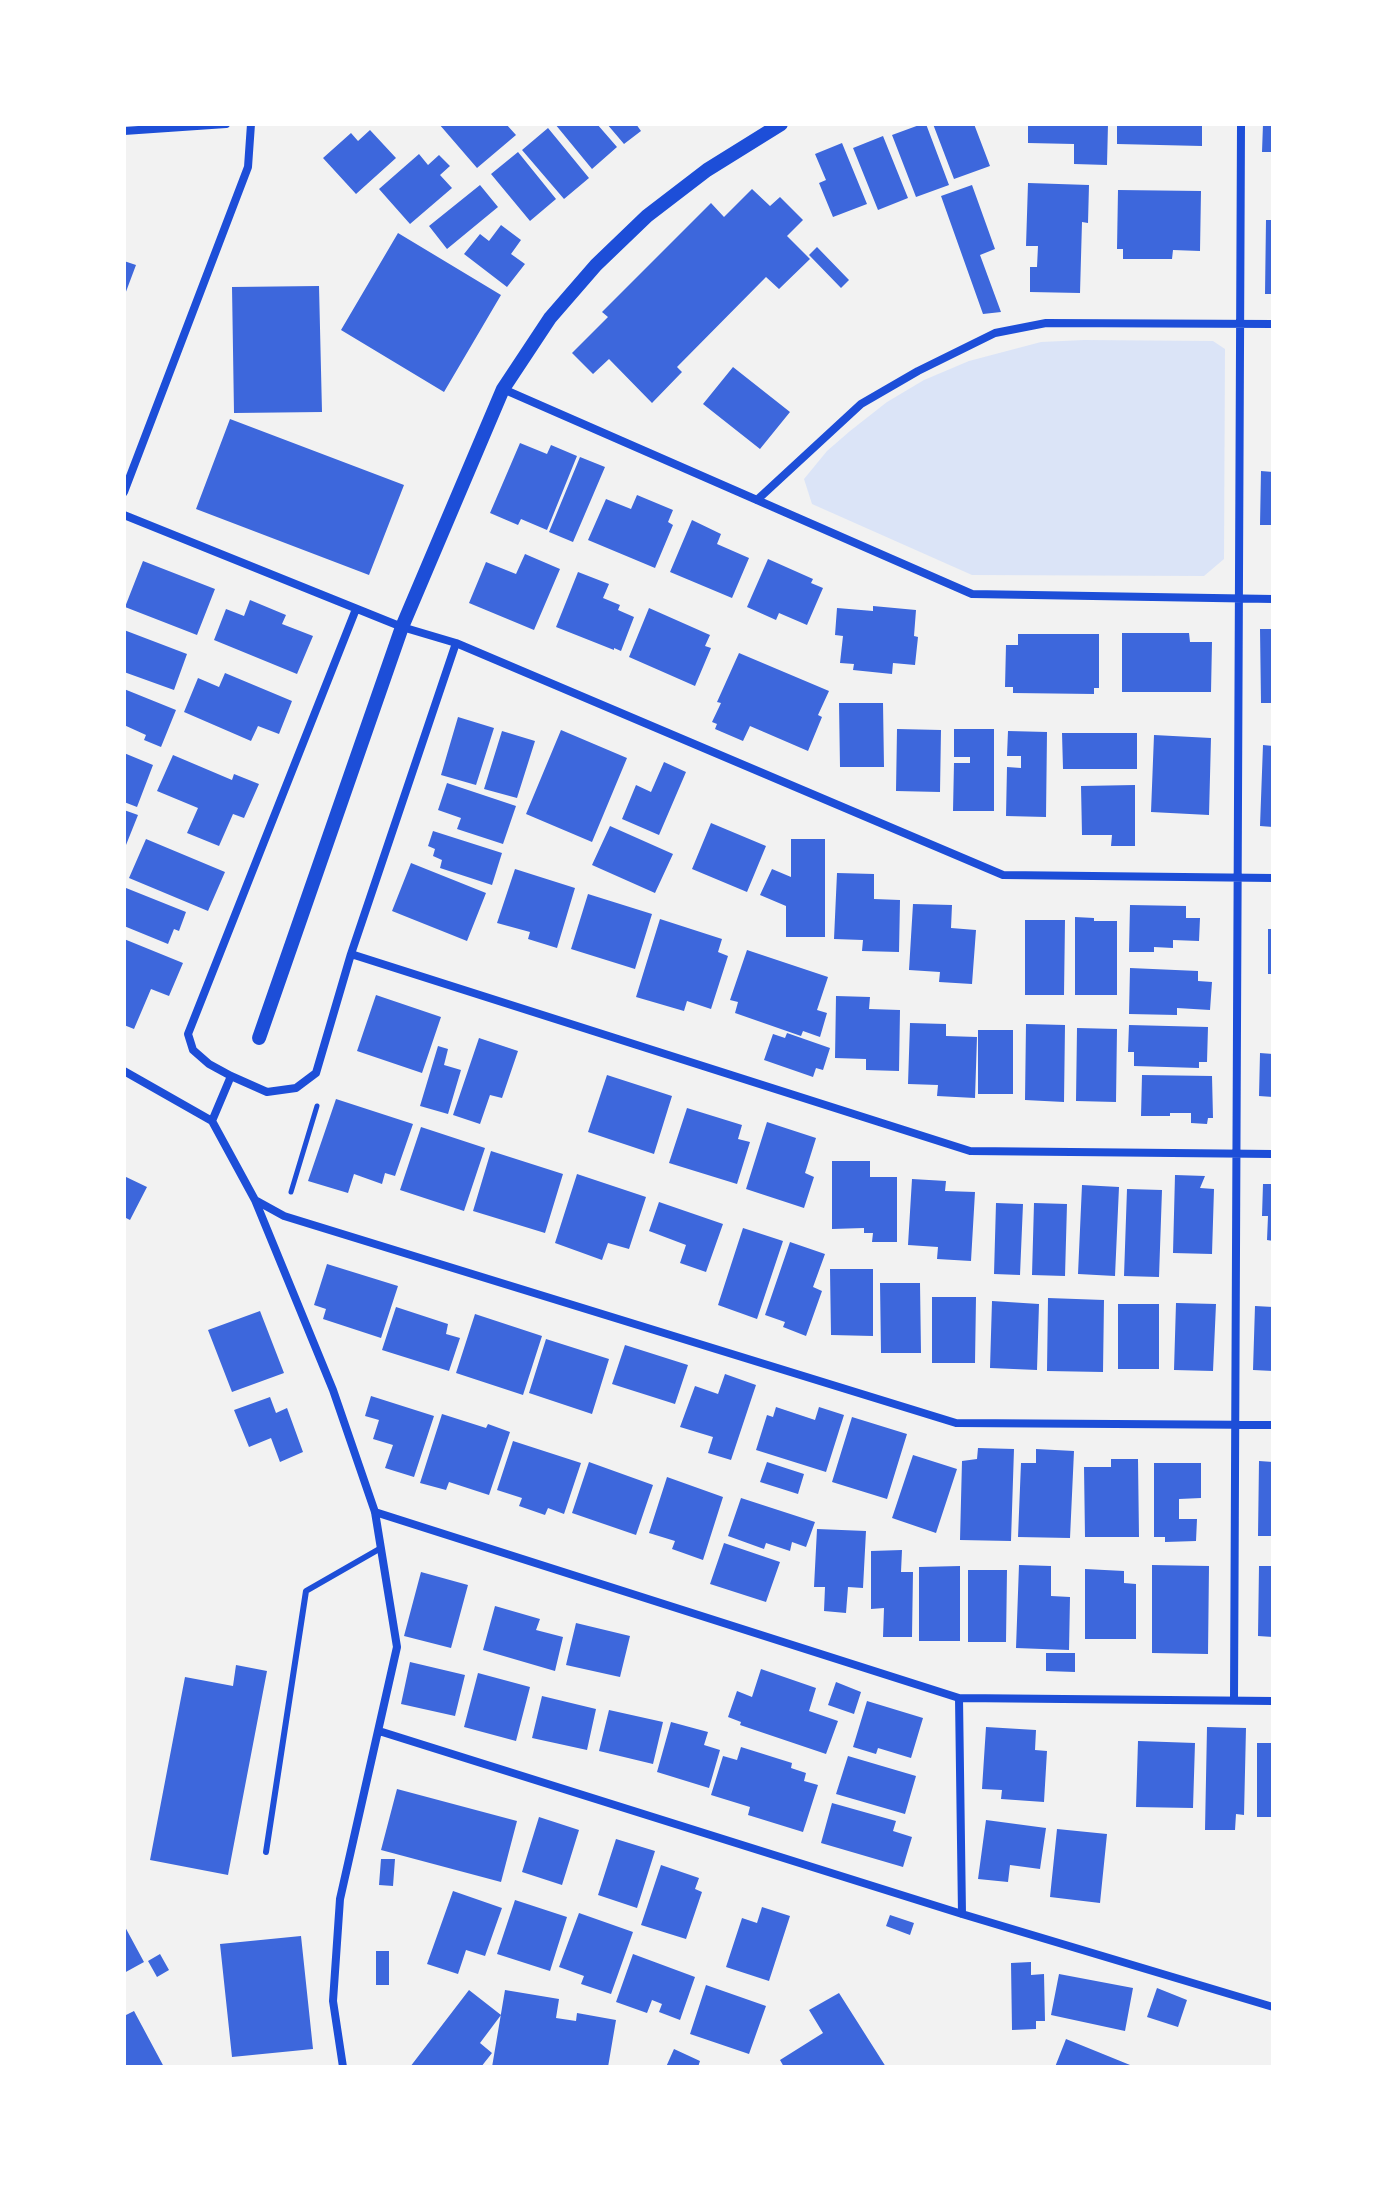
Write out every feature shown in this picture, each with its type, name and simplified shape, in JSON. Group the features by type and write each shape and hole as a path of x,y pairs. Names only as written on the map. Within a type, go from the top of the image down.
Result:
{"street":[{"path":"124,131 226,124"},
{"path":"124,492 248,167 251,124"},
{"path":"259,1038 402,627 503,389 550,318 627,235 707,170 781,124"},
{"path":"1234,1700 1241,124"},
{"path":"757,500 861,404 918,371 995,333 1046,323 1273,324"},
{"path":"503,389 972,594 1273,599"},
{"path":"124,515 402,627 456,643 1003,875 1273,878"},
{"path":"356,609 188,1034 193,1050 209,1064 267,1092 296,1088 316,1073 351,954 456,643"},
{"path":"351,954 970,1151 1273,1154"},
{"path":"124,1071 212,1121 255,1200 333,1390 375,1512 397,1647 340,1899 333,2001 343,2067"},
{"path":"212,1121 231,1076"},
{"path":"255,1200 284,1216 956,1423 1273,1425"},
{"path":"375,1512 959,1698 1273,1701"},
{"path":"959,1698 962,1914"},
{"path":"379,1731 962,1914 1273,2007"}],"lane":[{"path":"266,1852 306,1591 381,1548"}],"path":[{"path":"284,1216 326,1077 316,1073"}],"shaded area":[{"path":"1213,341 1225,349 1224,559 1204,576 972,575 812,504 804,479 827,451 887,402 924,380 969,361 1041,342"}],"building":[{"path":"439,124 506,124 516,135 477,168"},
{"path":"555,124 597,124 617,147 592,169"},
{"path":"607,124 636,124 641,131 624,144"},
{"path":"926,124 949,185 916,197 892,135"},
{"path":"933,124 974,124 990,166 954,179"},
{"path":"1028,124 1108,124 1107,165 1074,164 1074,144 1028,143"},
{"path":"1117,124 1202,124 1202,146 1117,144"},
{"path":"1263,124 1273,124 1273,152 1262,152"},
{"path":"548,128 589,178 564,199 522,150"},
{"path":"370,130 396,158 356,194 323,158 351,133 358,141"},
{"path":"883,136 908,198 878,210 853,148"},
{"path":"842,143 867,204 833,217 819,183 826,180 815,154"},
{"path":"518,152 556,199 530,221 491,174"},
{"path":"419,154 428,165 439,155 450,166 440,175 452,188 410,224 379,189"},
{"path":"1028,183 1089,185 1088,223 1082,222 1080,293 1030,292 1030,267 1037,267 1038,246 1026,246"},
{"path":"480,185 498,207 447,249 429,226"},
{"path":"972,185 995,249 980,255 1001,312 983,314 941,196"},
{"path":"752,189 770,206 780,197 803,220 787,236 810,259 779,289 766,277 677,367 682,372 652,403 609,359 593,374 572,353 608,317 602,312 711,203 724,217"},
{"path":"1118,190 1201,191 1200,251 1173,250 1172,259 1123,259 1123,249 1117,249"},
{"path":"1266,220 1273,220 1273,294 1265,294"},
{"path":"501,225 521,240 511,254 525,264 507,287 464,254 480,234 489,241"},
{"path":"398,233 501,295 444,392 341,330"},
{"path":"817,247 849,280 841,288 809,255"},
{"path":"124,261 136,265 124,297"},
{"path":"319,286 322,412 234,413 232,287"},
{"path":"733,367 790,412 760,449 703,404"},
{"path":"230,419 404,485 369,575 196,509"},
{"path":"520,443 547,454 551,445 577,456 547,530 521,519 518,525 490,513"},
{"path":"580,457 605,467 573,542 549,532"},
{"path":"1261,471 1273,472 1273,525 1260,525"},
{"path":"637,495 673,510 668,522 673,525 655,568 588,540 606,499 631,509"},
{"path":"692,520 721,534 717,544 749,558 732,598 670,572"},
{"path":"525,554 560,569 534,630 469,603 486,562 516,574"},
{"path":"768,559 813,579 811,583 823,588 807,625 779,613 776,620 747,607"},
{"path":"143,561 215,589 197,635 125,607"},
{"path":"578,572 609,584 603,598 620,605 618,610 634,617 621,651 556,627"},
{"path":"250,600 286,615 282,624 313,636 297,674 214,640 226,609 244,616"},
{"path":"873,606 916,610 914,636 918,637 915,665 893,663 892,674 853,670 854,664 840,663 843,636 835,635 837,608 873,611"},
{"path":"649,608 710,635 705,646 711,648 695,686 629,657"},
{"path":"1260,629 1273,629 1273,703 1261,703"},
{"path":"124,630 187,654 174,690 124,672"},
{"path":"1122,633 1189,633 1190,642 1212,642 1211,692 1122,692"},
{"path":"1018,634 1099,634 1099,688 1094,688 1094,694 1013,693 1013,687 1005,687 1006,645 1018,645"},
{"path":"739,653 829,691 818,715 822,717 808,751 750,726 743,741 715,729 717,724 712,722 721,703 717,702"},
{"path":"225,673 292,701 279,734 258,726 251,741 184,712 198,678 219,687"},
{"path":"124,689 176,710 161,747 144,740 146,735 124,725"},
{"path":"839,703 883,703 884,767 840,767"},
{"path":"458,717 494,728 476,785 441,775"},
{"path":"897,729 941,730 940,792 896,791"},
{"path":"954,729 994,729 994,811 953,811 954,763 970,763 970,757 954,757"},
{"path":"561,730 627,758 592,842 526,814"},
{"path":"502,731 535,741 517,798 484,789"},
{"path":"1008,731 1047,732 1046,817 1006,816 1007,767 1021,768 1021,756 1007,756"},
{"path":"1062,733 1137,733 1137,769 1063,769"},
{"path":"1154,735 1211,738 1209,815 1151,812"},
{"path":"1263,745 1273,746 1273,827 1260,826"},
{"path":"124,753 153,765 137,807 124,802"},
{"path":"173,755 232,780 234,774 259,784 244,818 233,814 219,846 187,833 198,808 157,791"},
{"path":"664,762 686,772 659,835 622,819 636,785 651,792"},
{"path":"447,783 516,806 503,844 457,829 461,818 438,810"},
{"path":"1135,785 1135,846 1111,846 1112,835 1082,835 1081,786"},
{"path":"124,810 138,815 124,850"},
{"path":"711,823 766,846 747,892 692,869"},
{"path":"610,826 673,854 655,893 592,865"},
{"path":"433,831 502,853 492,885 440,868 442,860 433,856 435,849 428,846"},
{"path":"146,839 225,872 208,911 129,878"},
{"path":"791,839 825,839 825,937 786,937 786,906 760,895 772,869 791,877"},
{"path":"411,863 486,893 467,941 392,911"},
{"path":"515,869 575,888 557,948 528,939 530,932 497,923"},
{"path":"837,873 874,874 874,899 900,900 899,952 862,951 863,940 834,939"},
{"path":"126,888 186,912 179,931 174,929 168,944 124,926"},
{"path":"588,894 652,914 635,969 571,949"},
{"path":"913,904 952,905 951,928 976,930 972,984 939,982 940,972 909,970"},
{"path":"1130,905 1186,906 1186,918 1200,918 1199,941 1173,940 1173,948 1154,947 1154,952 1129,952"},
{"path":"1075,917 1117,921 1117,995 1075,995"},
{"path":"660,919 722,939 718,952 728,956 711,1009 687,1001 684,1011 636,997"},
{"path":"1025,920 1065,920 1064,995 1025,995"},
{"path":"1268,929 1273,929 1273,974 1268,974"},
{"path":"124,939 183,963 169,996 151,989 134,1029 124,1025"},
{"path":"747,950 828,977 817,1010 827,1013 820,1037 803,1031 801,1036 735,1013 738,1002 730,1000"},
{"path":"1130,968 1198,971 1198,981 1212,982 1210,1010 1177,1008 1177,1015 1129,1014"},
{"path":"376,995 441,1017 422,1073 357,1051"},
{"path":"836,996 870,997 869,1009 900,1010 899,1071 866,1070 866,1059 835,1058"},
{"path":"910,1023 946,1024 946,1036 977,1037 975,1098 937,1096 938,1085 908,1084"},
{"path":"1026,1024 1065,1025 1064,1102 1025,1100"},
{"path":"1129,1025 1208,1027 1207,1062 1199,1062 1199,1068 1134,1066 1134,1052 1128,1052"},
{"path":"1077,1028 1117,1029 1116,1102 1076,1101"},
{"path":"978,1030 1013,1030 1013,1094 978,1094"},
{"path":"787,1033 830,1048 823,1070 816,1068 813,1077 764,1060 773,1034 785,1038"},
{"path":"479,1038 518,1051 502,1098 490,1095 480,1124 453,1115"},
{"path":"438,1046 448,1049 444,1065 461,1070 448,1114 420,1106"},
{"path":"1260,1053 1273,1054 1273,1097 1259,1096"},
{"path":"607,1075 672,1096 654,1154 588,1132"},
{"path":"1142,1075 1212,1076 1213,1118 1208,1118 1207,1124 1191,1123 1191,1113 1141,1116"},
{"path":"336,1099 413,1124 395,1176 385,1173 382,1184 354,1174 348,1193 308,1181"},
{"path":"687,1108 742,1125 738,1139 750,1142 737,1184 669,1163"},
{"path":"767,1122 816,1138 805,1173 814,1177 804,1208 746,1189"},
{"path":"421,1127 485,1148 464,1211 400,1190"},
{"path":"491,1151 563,1174 545,1233 473,1211"},
{"path":"832,1161 870,1161 870,1177 897,1177 897,1242 872,1242 873,1233 864,1233 864,1228 832,1229"},
{"path":"577,1174 646,1197 629,1249 608,1243 602,1260 555,1243"},
{"path":"1175,1175 1205,1176 1200,1188 1214,1189 1212,1254 1173,1253"},
{"path":"124,1176 147,1187 130,1220 124,1217"},
{"path":"912,1179 946,1181 945,1191 975,1192 971,1261 937,1259 938,1247 908,1245"},
{"path":"1263,1184 1273,1184 1273,1241 1267,1240 1268,1216 1262,1216"},
{"path":"1082,1185 1119,1187 1115,1276 1078,1274"},
{"path":"1127,1189 1162,1190 1159,1277 1124,1276"},
{"path":"659,1202 723,1224 706,1272 680,1263 686,1245 649,1231"},
{"path":"996,1203 1023,1204 1020,1275 994,1274"},
{"path":"1034,1203 1067,1204 1065,1276 1032,1275"},
{"path":"743,1228 783,1241 757,1319 718,1305"},
{"path":"790,1242 825,1254 813,1287 822,1291 806,1336 783,1327 785,1322 765,1315"},
{"path":"327,1264 398,1286 381,1338 323,1319 326,1309 314,1305"},
{"path":"830,1269 873,1269 873,1336 831,1335"},
{"path":"880,1283 920,1283 921,1353 881,1353"},
{"path":"932,1297 976,1297 975,1363 932,1363"},
{"path":"1048,1298 1104,1300 1103,1372 1047,1371"},
{"path":"992,1301 1039,1304 1037,1370 990,1368"},
{"path":"1176,1303 1216,1304 1213,1371 1174,1370"},
{"path":"1118,1304 1159,1304 1159,1369 1118,1369"},
{"path":"1255,1306 1273,1307 1273,1371 1253,1370"},
{"path":"396,1307 448,1324 446,1334 460,1338 449,1371 382,1350"},
{"path":"260,1311 284,1373 232,1392 208,1330"},
{"path":"475,1314 542,1336 523,1395 456,1373"},
{"path":"546,1339 609,1359 592,1414 529,1393"},
{"path":"625,1345 688,1365 675,1404 612,1384"},
{"path":"725,1374 756,1385 731,1460 708,1453 713,1437 680,1427 695,1386 718,1394"},
{"path":"371,1396 434,1416 414,1477 385,1468 393,1445 373,1439 379,1420 365,1416"},
{"path":"270,1397 276,1413 287,1408 303,1452 280,1462 271,1438 249,1447 234,1410"},
{"path":"776,1407 815,1420 819,1407 844,1415 826,1472 756,1450 767,1415 773,1417"},
{"path":"442,1414 510,1432 489,1495 449,1482 446,1490 420,1483"},
{"path":"852,1417 907,1434 887,1499 832,1482"},
{"path":"513,1441 581,1463 564,1514 548,1508 545,1515 519,1506 522,1498 497,1490"},
{"path":"978,1448 1014,1449 1011,1541 960,1540 962,1461 977,1459"},
{"path":"1036,1449 1074,1451 1070,1538 1018,1537 1021,1463 1036,1463"},
{"path":"913,1455 957,1469 936,1533 892,1518"},
{"path":"1111,1459 1138,1459 1139,1537 1085,1537 1084,1467 1111,1467"},
{"path":"1259,1461 1273,1462 1273,1536 1258,1536"},
{"path":"589,1462 653,1485 636,1535 572,1513"},
{"path":"767,1462 804,1474 798,1494 760,1482"},
{"path":"1154,1463 1201,1463 1201,1498 1179,1499 1179,1519 1197,1519 1196,1541 1165,1542 1165,1537 1154,1537"},
{"path":"667,1477 723,1497 703,1560 672,1549 675,1541 649,1533"},
{"path":"741,1498 815,1522 806,1547 792,1542 790,1551 766,1543 764,1549 728,1536"},
{"path":"817,1529 866,1531 863,1588 848,1587 846,1613 824,1611 825,1587 814,1587"},
{"path":"724,1543 780,1562 766,1602 710,1584"},
{"path":"902,1550 901,1572 913,1572 912,1637 883,1637 884,1608 871,1609 871,1551"},
{"path":"1019,1565 1051,1566 1051,1596 1070,1597 1069,1650 1016,1648"},
{"path":"1152,1565 1209,1566 1208,1654 1152,1653"},
{"path":"960,1566 960,1641 919,1641 919,1567"},
{"path":"1259,1566 1273,1566 1273,1637 1258,1636"},
{"path":"1085,1569 1124,1571 1124,1583 1136,1584 1136,1639 1085,1639"},
{"path":"968,1570 1007,1570 1006,1642 968,1642"},
{"path":"421,1572 468,1585 451,1648 404,1636"},
{"path":"495,1606 540,1619 536,1630 563,1637 555,1671 483,1650"},
{"path":"576,1623 630,1636 620,1677 566,1665"},
{"path":"1046,1653 1075,1653 1075,1672 1046,1671"},
{"path":"410,1662 465,1675 455,1716 401,1704"},
{"path":"236,1665 267,1671 228,1875 150,1860 185,1677 233,1686"},
{"path":"761,1669 816,1688 809,1711 838,1721 826,1754 740,1725 741,1722 728,1717 737,1691 752,1697"},
{"path":"478,1673 530,1687 516,1741 464,1727"},
{"path":"836,1682 861,1692 854,1714 828,1705"},
{"path":"542,1696 596,1709 587,1750 532,1738"},
{"path":"867,1701 923,1718 911,1758 878,1748 876,1754 853,1747"},
{"path":"609,1710 663,1722 653,1764 599,1751"},
{"path":"671,1722 708,1732 704,1745 720,1750 709,1788 657,1772"},
{"path":"986,1727 1036,1730 1035,1750 1047,1751 1044,1802 1001,1799 1002,1790 982,1789"},
{"path":"1207,1727 1246,1728 1244,1815 1236,1814 1235,1830 1205,1830"},
{"path":"1138,1741 1195,1743 1193,1808 1136,1807"},
{"path":"1257,1743 1273,1743 1273,1817 1257,1817"},
{"path":"741,1747 792,1763 791,1768 806,1773 804,1781 818,1785 803,1832 748,1815 750,1807 711,1795 723,1756 737,1760"},
{"path":"848,1756 916,1776 905,1814 836,1794"},
{"path":"397,1789 517,1821 501,1882 381,1850"},
{"path":"832,1803 896,1821 893,1831 912,1837 903,1867 821,1843"},
{"path":"539,1817 579,1830 562,1885 522,1872"},
{"path":"986,1820 1046,1828 1040,1869 1010,1865 1008,1882 978,1879"},
{"path":"1057,1829 1107,1834 1100,1903 1050,1897"},
{"path":"616,1839 655,1851 637,1908 598,1895"},
{"path":"381,1859 395,1859 393,1886 379,1885"},
{"path":"661,1865 699,1878 695,1889 702,1892 686,1939 641,1925"},
{"path":"453,1891 502,1908 485,1956 466,1950 458,1974 427,1964"},
{"path":"515,1900 567,1917 550,1971 497,1954"},
{"path":"762,1907 790,1916 769,1981 726,1967 742,1918 757,1923"},
{"path":"579,1913 633,1932 611,1994 581,1984 584,1976 559,1967"},
{"path":"890,1915 914,1923 910,1935 886,1926"},
{"path":"124,1925 144,1962 124,1973"},
{"path":"301,1936 313,2049 232,2057 220,1944"},
{"path":"376,1951 389,1951 389,1985 376,1985"},
{"path":"160,1954 169,1970 157,1977 148,1961"},
{"path":"633,1954 695,1977 680,2020 659,2012 662,2004 652,2000 647,2013 616,2002"},
{"path":"1031,1962 1031,1975 1044,1974 1045,2021 1036,2021 1036,2029 1012,2030 1011,1963"},
{"path":"1059,1974 1133,1988 1125,2031 1051,2015"},
{"path":"706,1985 766,2006 749,2054 690,2034"},
{"path":"1157,1988 1187,2000 1178,2027 1147,2017"},
{"path":"469,1990 501,2015 480,2043 492,2053 481,2067 410,2067"},
{"path":"505,1990 559,1999 556,2018 576,2021 577,2013 616,2020 608,2067 492,2067"},
{"path":"839,1993 886,2067 784,2067 780,2060 823,2033 809,2010"},
{"path":"134,2011 164,2067 124,2067 124,2016"},
{"path":"1066,2039 1135,2067 1055,2067"},
{"path":"674,2049 700,2061 698,2067 666,2067"}]}
